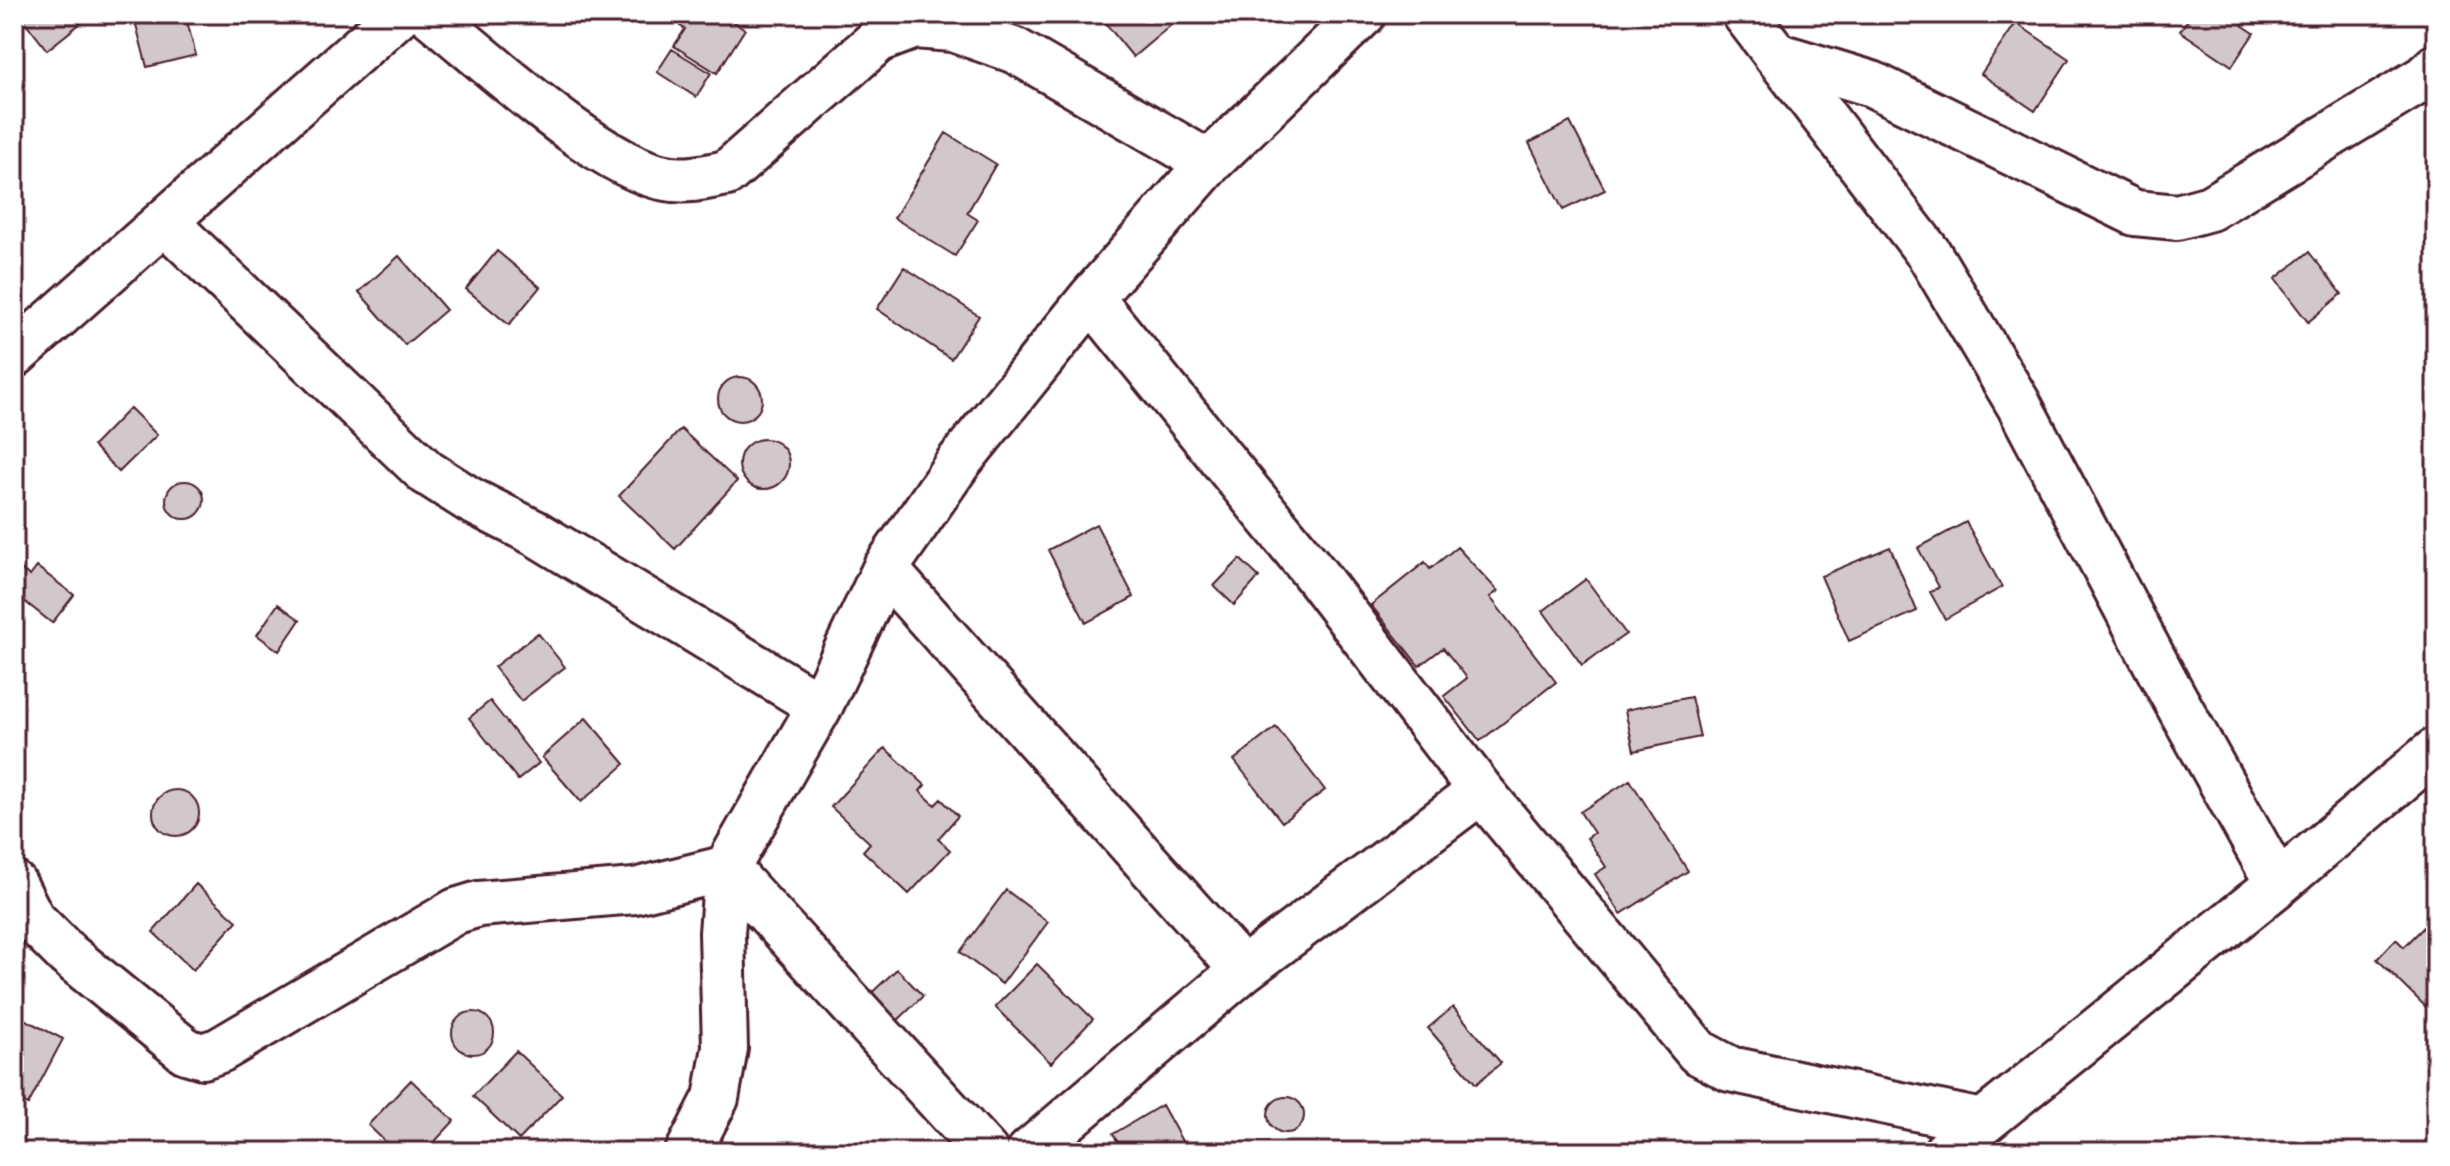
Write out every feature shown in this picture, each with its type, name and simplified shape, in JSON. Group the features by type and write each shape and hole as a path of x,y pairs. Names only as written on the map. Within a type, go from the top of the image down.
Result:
{"street":[{"path":"14,355 399,14"},
{"path":"429,14 607,156 664,178 699,179 727,173 878,40 915,26 953,29 1016,51 1209,163"},
{"path":"688,1152 716,1098 725,1048 722,933 727,868 820,706 885,569 958,463 1091,298 1209,163 1363,14"},
{"path":"1745,14 1929,254 2019,405 2165,681 2278,884"},
{"path":"1776,55 1872,84 2135,213 2177,217 2210,208 2424,78 2436,67"},
{"path":"165,222 426,472 470,500 535,533 820,706"},
{"path":"1091,298 1312,570 1481,791 1698,1052 1730,1069 1982,1122"},
{"path":"885,569 1243,970"},
{"path":"1946,1152 2278,884 2436,750"},
{"path":"1029,1152 1243,970 1481,791"},
{"path":"14,884 32,919 67,954 186,1051 203,1056 220,1050 456,911 479,904 635,891 727,868"},
{"path":"727,868 986,1152"}],"building":[{"path":"19,14 84,14 87,18 47,50"},
{"path":"144,14 185,14 196,55 147,67 134,17"},
{"path":"687,14 722,14 745,29 717,73 674,46 685,29 680,26"},
{"path":"1098,14 1182,14 1183,15 1133,57"},
{"path":"2192,14 2248,16 2242,25 2254,33 2232,66 2180,31"},
{"path":"2016,23 2069,59 2035,111 1981,74"},
{"path":"672,49 711,73 696,97 657,72"},
{"path":"1570,122 1605,190 1563,210 1529,143"},
{"path":"946,133 996,164 967,213 978,220 955,256 894,218"},
{"path":"497,251 540,287 509,325 466,289"},
{"path":"2309,252 2342,294 2308,322 2275,279"},
{"path":"399,256 446,310 405,345 359,292"},
{"path":"904,267 979,316 951,359 877,309"},
{"path":"740,377 755,384 762,399 755,414 740,421 725,414 718,399 725,384"},
{"path":"130,408 157,435 119,472 93,446"},
{"path":"681,429 737,481 675,549 619,496"},
{"path":"764,439 781,447 789,464 781,481 764,489 747,481 739,464 747,447"},
{"path":"185,481 199,486 204,500 199,514 185,519 171,514 166,500 171,486"},
{"path":"1966,522 2002,587 1945,619 1930,592 1939,587 1918,548"},
{"path":"1096,524 1134,597 1086,623 1048,550"},
{"path":"1457,547 1498,591 1490,597 1556,682 1480,741 1444,696 1467,678 1443,648 1419,666 1371,605 1425,562 1430,569"},
{"path":"1890,547 1917,611 1849,641 1821,576"},
{"path":"1240,559 1259,577 1234,605 1214,586"},
{"path":"14,564 30,576 37,567 74,595 52,623 14,593"},
{"path":"1586,579 1626,634 1582,665 1543,611"},
{"path":"278,604 300,620 279,651 257,635"},
{"path":"538,633 565,667 521,701 494,667"},
{"path":"1691,697 1700,737 1634,751 1625,710"},
{"path":"490,701 539,763 518,780 469,718"},
{"path":"586,718 625,764 581,802 542,757"},
{"path":"1276,727 1325,790 1282,822 1234,760"},
{"path":"885,748 925,785 920,791 935,805 941,799 958,816 938,839 950,850 909,894 863,851 870,843 831,807"},
{"path":"1630,780 1688,871 1621,914 1595,874 1606,867 1587,838 1594,833 1580,812"},
{"path":"176,790 193,796 199,813 193,830 176,836 159,830 153,813 159,796"},
{"path":"196,884 237,921 193,970 153,932"},
{"path":"1006,890 1048,922 1002,984 960,952"},
{"path":"2436,915 2436,1000 2428,1009 2377,959 2396,939 2404,947"},
{"path":"1037,964 1093,1019 1051,1063 995,1007"},
{"path":"897,969 923,996 888,1030 862,1002"},
{"path":"1453,1007 1501,1063 1476,1084 1428,1028"},
{"path":"473,1012 488,1018 494,1033 488,1048 473,1054 458,1048 452,1033 458,1018"},
{"path":"14,1014 63,1039 28,1105 14,1097"},
{"path":"516,1051 562,1095 519,1140 473,1096"},
{"path":"411,1080 454,1121 425,1152 396,1152 368,1125"},
{"path":"1286,1097 1299,1102 1304,1115 1299,1128 1286,1133 1273,1128 1268,1115 1273,1102"},
{"path":"1162,1105 1188,1152 1123,1152 1113,1134"}]}
